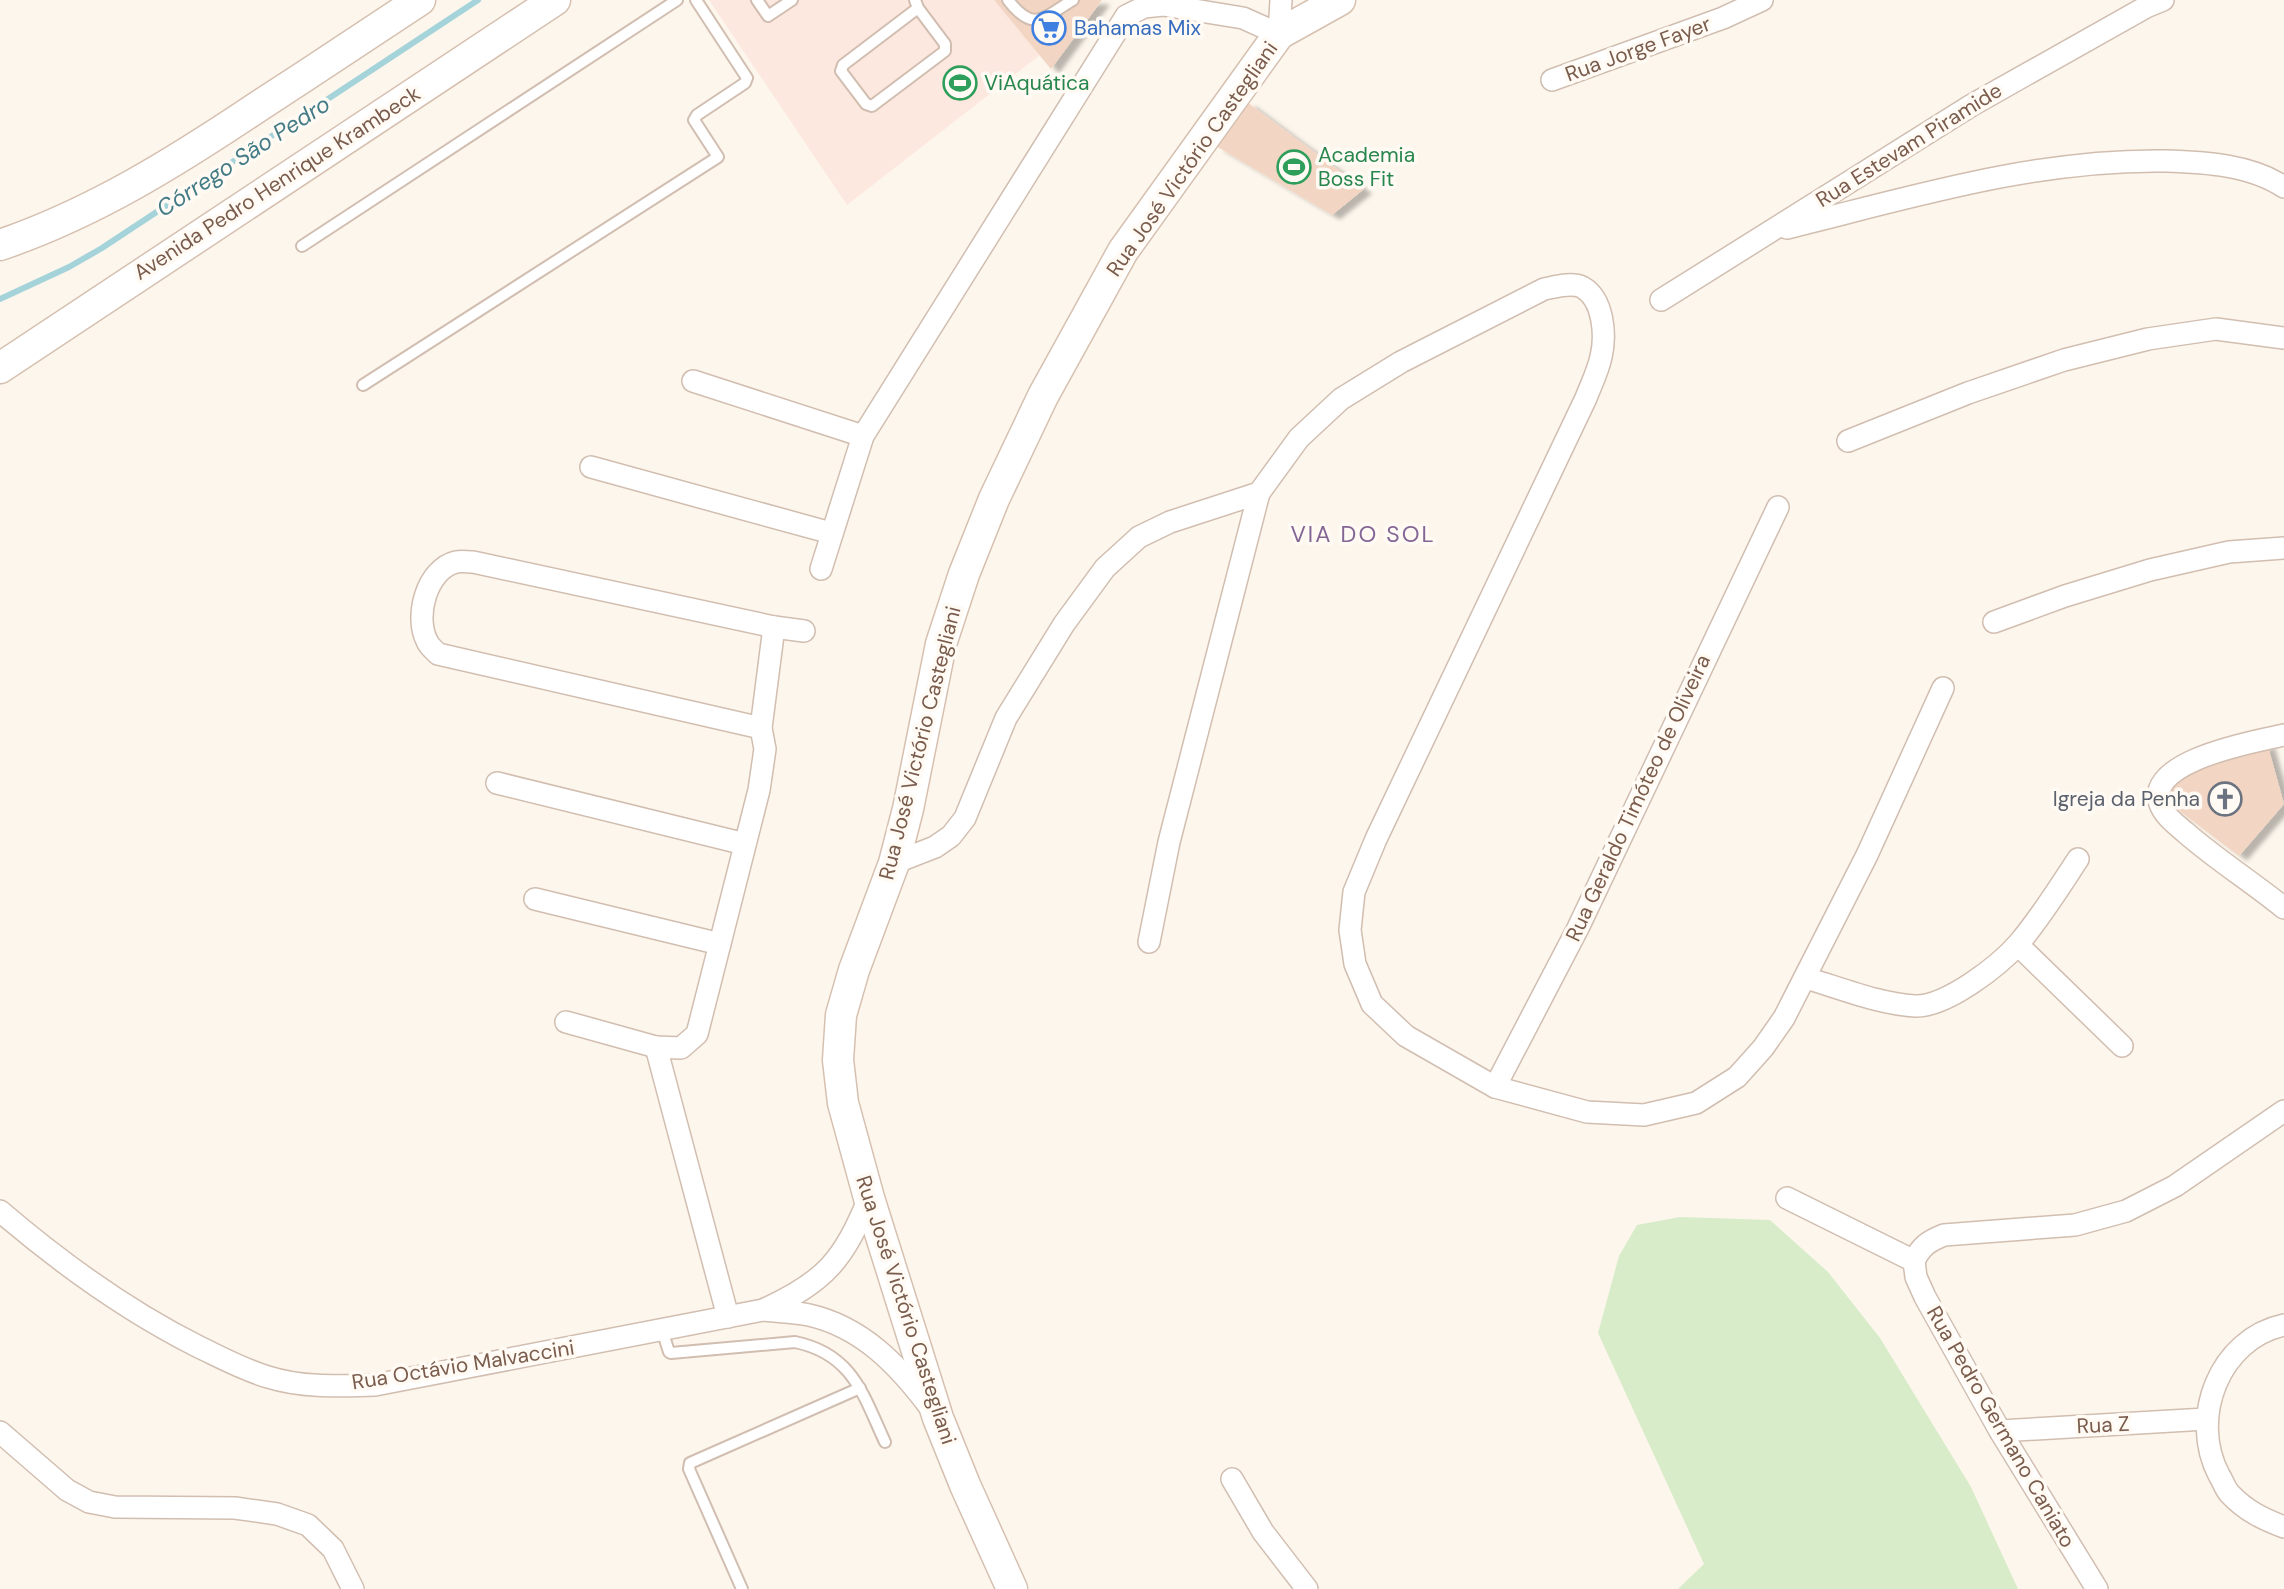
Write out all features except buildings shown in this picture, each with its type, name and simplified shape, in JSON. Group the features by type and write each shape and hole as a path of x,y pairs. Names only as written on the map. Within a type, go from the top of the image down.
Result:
{"street":[{"path":"0,245 38,232 116,195 203,144 421,0"},
{"name":"Avenida Pedro Henrique Krambeck","path":"0,368 555,0"},
{"path":"1279,34 1281,0"},
{"path":"1279,34 1340,0"},
{"name":"Rua Jorge Fayer","path":"1552,80 1723,18 1762,0"},
{"name":"Rua Estevam Piramide","path":"1661,300 1972,105 2146,7 2164,0"},
{"path":"821,569 863,436 1126,16 1144,7 1163,5 1243,18 1279,34"},
{"name":"Rua José Victório Castegliani","path":"1012,1589 938,1418 869,1198 843,1103 838,1060 841,1015 854,970 894,863 908,809 941,644 964,574 994,499 1043,396 1123,251 1279,34"},
{"path":"1766,234 2021,172 2120,160 2192,161 2237,168 2274,180 2284,187"},
{"path":"1149,942 1168,842 1259,493 1299,438 1341,399 1401,362 1544,289 1565,285 1582,287 1596,301 1604,326 1602,356 1586,398 1376,839 1354,892 1350,930 1355,964 1372,1004 1406,1036 1495,1087 1587,1112 1644,1115 1696,1103 1737,1077 1763,1048 1784,1018 1867,855 1943,688"},
{"path":"1848,440 1968,393 2064,360 2148,339 2216,329 2284,338"},
{"path":"693,381 863,436"},
{"path":"592,467 831,533"},
{"path":"894,863 935,848 951,836 965,818 1006,718 1064,624 1105,568 1139,537 1149,532 1190,515 1259,493"},
{"name":"Rua Geraldo Timóteo de Oliveira","path":"1495,1087 1578,928 1778,507"},
{"path":"1994,622 2150,570 2228,552 2284,548"},
{"path":"761,728 438,654 427,641 421,610 430,584 443,568 457,562 473,562 774,627 804,631"},
{"path":"566,1022 656,1046 681,1048 698,1034 760,790 765,749 761,728 774,627"},
{"path":"2284,735 2203,756 2180,767 2165,779 2160,788 2159,799 2162,810 2196,842 2284,908"},
{"path":"497,783 745,844"},
{"path":"1806,978 1852,992 1916,1006 1938,1002 1965,989 2018,945 2078,859"},
{"path":"535,899 720,944"},
{"path":"2018,945 2122,1046"},
{"path":"656,1046 728,1317"},
{"path":"1787,1198 1914,1261 1919,1250 1929,1241 1944,1235 2076,1225 2126,1211 2175,1186 2284,1111"},
{"name":"Rua Octávio Malvaccini","path":"0,1211 46,1250 102,1290 175,1335 270,1378 322,1386 375,1385 763,1310 790,1298 816,1281 838,1259 851,1239 869,1198"},
{"name":"Rua Pedro Germano Caniato","path":"1914,1261 1916,1277 1925,1297 2000,1431 2097,1589"},
{"name":"Rua Octávio Malvaccini","path":"763,1310 808,1315 838,1324 863,1338 889,1359 938,1418"},
{"path":"2284,1325 2272,1328 2239,1350 2216,1381 2206,1419 2210,1458 2229,1492 2258,1518 2284,1527"},
{"name":"Rua Z","path":"2000,1431 2206,1419"},
{"path":"0,1432 66,1490 89,1502 116,1507 235,1508 277,1514 308,1525 333,1549 353,1589"},
{"path":"1232,1479 1263,1532 1307,1589"}],"lane":[{"path":"302,246 677,0"},
{"path":"363,385 719,157 694,120 745,83 747,78 696,0"},
{"path":"757,0 768,16 792,0"},
{"path":"1008,0 1016,10 1034,21 1044,19 1069,1"},
{"path":"917,4 945,44 945,51 872,106 866,104 841,71 843,65 917,4"},
{"path":"662,1330 671,1353 795,1342 813,1346 847,1368 860,1388 885,1442"},
{"path":"742,1589 689,1469 690,1463 860,1388"}],"shaded area":[{"path":"709,0 994,0 1040,55 847,205"}],"green space":[{"path":"1680,1217 1770,1220 1828,1272 1880,1338 1971,1487 2018,1589 1678,1589 1704,1564 1598,1333 1619,1256 1637,1225"}],"waterway":[{"name":"Córrego São Pedro","path":"0,299 69,267 102,248 478,0"}],"place":[{"name":"Bahamas Mix","path":"1049,28"},
{"name":"ViAquática","path":"960,83"},
{"name":"Academia Boss Fit","path":"1294,167"},
{"name":"Igreja da Penha","path":"2225,799"}],"district":[{"name":"VIA DO SOL","path":"1363,534"}]}
